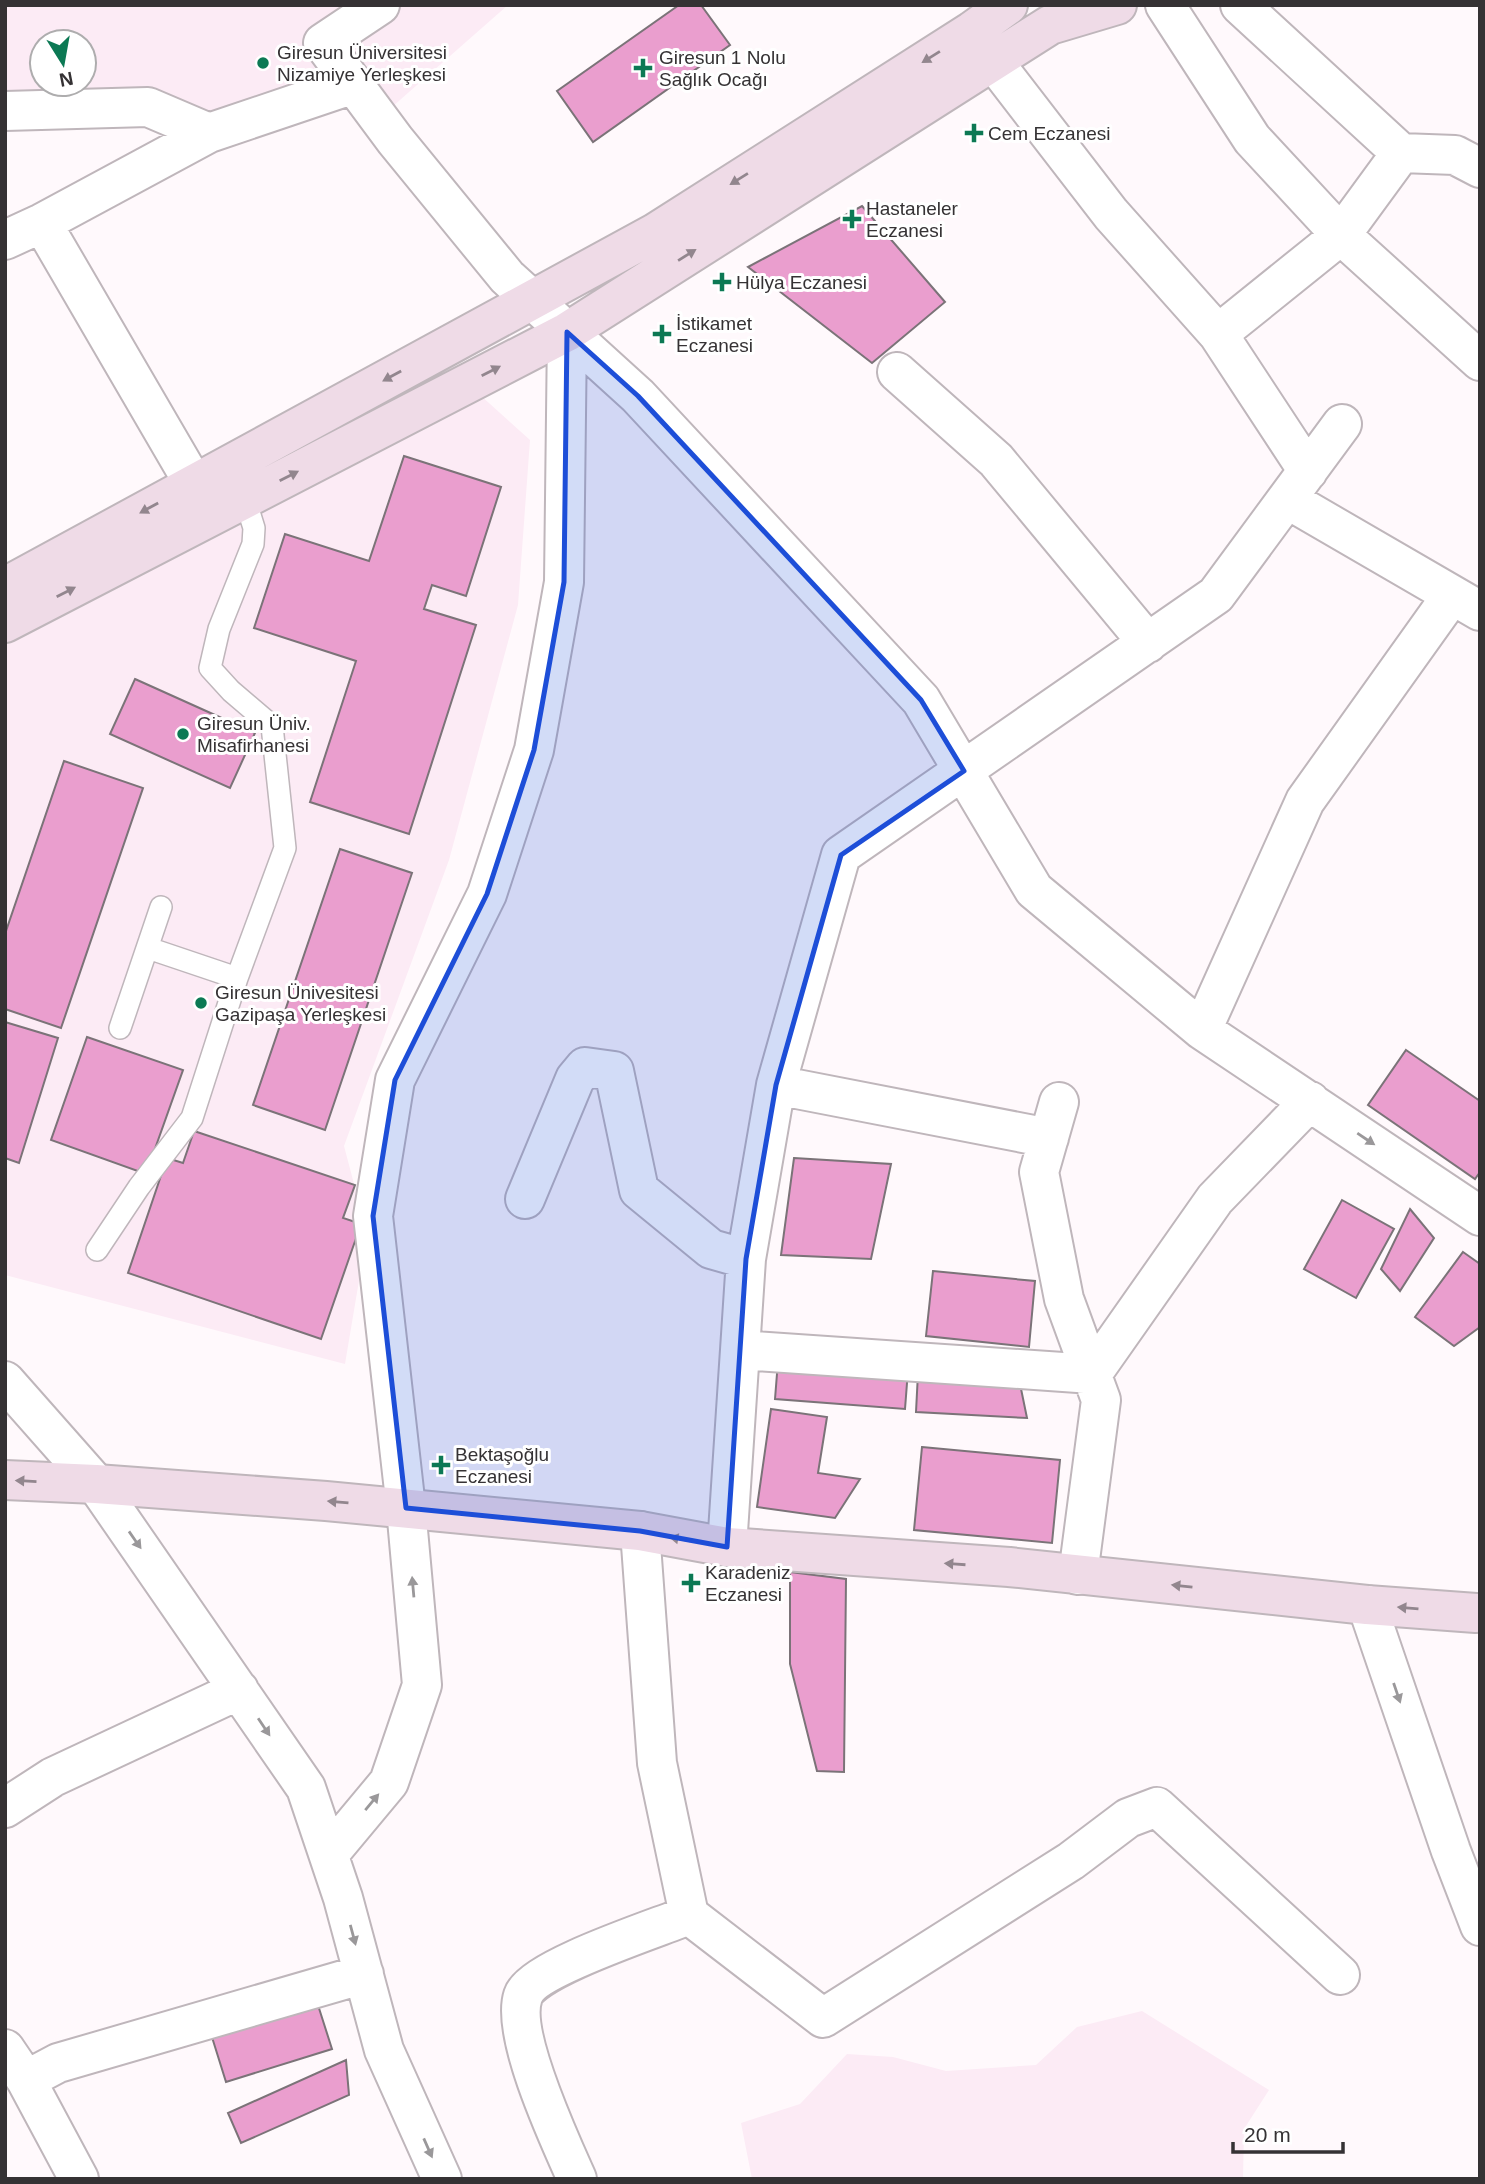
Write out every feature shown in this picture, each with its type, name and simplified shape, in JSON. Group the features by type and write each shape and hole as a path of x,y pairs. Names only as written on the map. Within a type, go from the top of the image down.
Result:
{"street":[{"path":"380,5 323,43 395,140 506,277 638,396 921,700 1034,890 1202,1030 1480,1216"},
{"path":"5,623 567,332 979,33 1008,5"},
{"path":"5,587 655,233 979,33 1050,25 1117,5"},
{"path":"1165,5 1252,139 1341,235 1480,361"},
{"path":"1240,5 1401,153 1455,155 1480,168"},
{"path":"979,33 1111,214 1218,334 1298,485 1466,603 1305,801 1202,1030"},
{"path":"5,240 42,223 209,133 354,84"},
{"path":"5,111 148,107 209,133"},
{"path":"1218,334 1341,235 1401,153"},
{"path":"42,223 194,484"},
{"path":"329,1854 389,1782 422,1685 406,1508 373,1216 395,1080 487,894 534,750 564,582 567,332"},
{"path":"897,372 996,460 1148,643"},
{"path":"727,1547 747,1259 776,1085 841,855 1216,595 1342,424"},
{"path":"525,1199 575,1079 585,1067 614,1072 639,1189 711,1249 747,1259"},
{"path":"776,1085 1049,1138"},
{"path":"1092,1374 1215,1199 1310,1101"},
{"path":"1059,1102 1039,1172 1064,1299 1101,1401 1078,1575"},
{"path":"741,1350 1092,1374"},
{"path":"5,1381 96,1484 306,1788 329,1854 384,2050 442,2179"},
{"path":"5,1480 96,1484 406,1508 640,1531 727,1547 1009,1567 1367,1605 1479,1610"},
{"path":"640,1531 657,1763 689,1916 823,2018 1071,1861 1128,1818 1157,1807 1340,1975"},
{"path":"1367,1605 1451,1851 1480,1926"},
{"path":"5,1808 53,1777 239,1690"},
{"path":"577,2179 541,2094 522,2029 523,1996 535,1981 562,1965 689,1916"},
{"path":"79,2179 16,2065 58,2063 364,1974"}],"lane":[{"path":"97,1250 139,1187 192,1118 237,978 285,848 272,726 231,691 210,668 219,629 253,544 254,528 245,499"},
{"path":"120,1028 161,907"},
{"path":"148,948 237,978"}],"highlighted area":[{"path":"567,332 638,396 921,700 964,771 841,855 776,1085 746,1259 727,1547 640,1531 406,1508 373,1216 395,1080 487,894 534,750 564,582"}],"shaded area":[{"name":"Giresun Üniversitesi Nizamiye Yerleşkesi","path":"5,5 508,5 392,107 148,117 35,98 98,98 98,28 28,28 28,97 5,93"},
{"name":"Giresun Ünivesitesi Gazipaşa Yerleşkesi","path":"479,394 530,440 518,605 449,860 344,1146 367,1233 345,1364 5,1275 5,633"},
{"path":"1142,2011 1269,2090 1244,2129 1243,2179 752,2179 741,2123 800,2104 847,2054 893,2057 946,2071 1036,2065 1077,2027"}],"building":[{"name":"Giresun 1 Nolu Sağlık Ocağı","path":"679,5 701,5 730,45 593,142 557,91"},
{"path":"862,206 945,302 872,363 748,267"},
{"path":"404,456 501,487 466,596 432,585 424,609 476,625 409,834 310,802 356,661 254,628 285,534 369,561"},
{"name":"Giresun Üniv. Misafirhanesi","path":"135,679 255,733 230,788 110,734"},
{"path":"64,761 143,788 61,1028 5,1009 5,934"},
{"path":"340,849 412,873 325,1130 253,1105"},
{"path":"5,1022 58,1038 19,1163 5,1158"},
{"path":"87,1037 183,1070 146,1174 51,1140"},
{"path":"1406,1050 1480,1101 1480,1172 1475,1179 1368,1105"},
{"path":"194,1131 355,1185 343,1218 361,1224 321,1339 128,1273 167,1158 183,1163"},
{"path":"794,1158 891,1164 871,1259 781,1255"},
{"path":"1342,1200 1394,1229 1356,1298 1304,1269"},
{"path":"1410,1209 1434,1238 1400,1291 1381,1269"},
{"path":"1463,1252 1480,1264 1480,1327 1454,1346 1415,1317"},
{"path":"933,1271 1035,1281 1029,1347 926,1336"},
{"path":"778,1361 908,1370 905,1409 775,1399"},
{"path":"918,1373 1019,1379 1027,1418 916,1412"},
{"path":"771,1409 827,1417 818,1473 860,1479 835,1518 757,1507"},
{"path":"922,1447 1060,1460 1052,1543 914,1530"},
{"path":"790,1572 846,1579 844,1772 817,1771 790,1664"},
{"path":"317,2002 332,2049 226,2082 211,2034"},
{"path":"346,2060 349,2095 241,2143 228,2113"}],"place":[{"name":"Giresun Üniversitesi Nizamiye Yerleşkesi","path":"263,63"},
{"name":"Giresun 1 Nolu Sağlık Ocağı","path":"643,68"},
{"name":"Cem Eczanesi","path":"974,133"},
{"name":"Hastaneler Eczanesi","path":"852,219"},
{"name":"Hülya Eczanesi","path":"722,282"},
{"name":"İstikamet Eczanesi","path":"662,334"},
{"name":"Giresun Üniv. Misafirhanesi","path":"183,734"},
{"name":"Giresun Ünivesitesi Gazipaşa Yerleşkesi","path":"201,1003"},
{"name":"Bektaşoğlu Eczanesi","path":"441,1465"},
{"name":"Karadeniz Eczanesi","path":"691,1583"}]}
